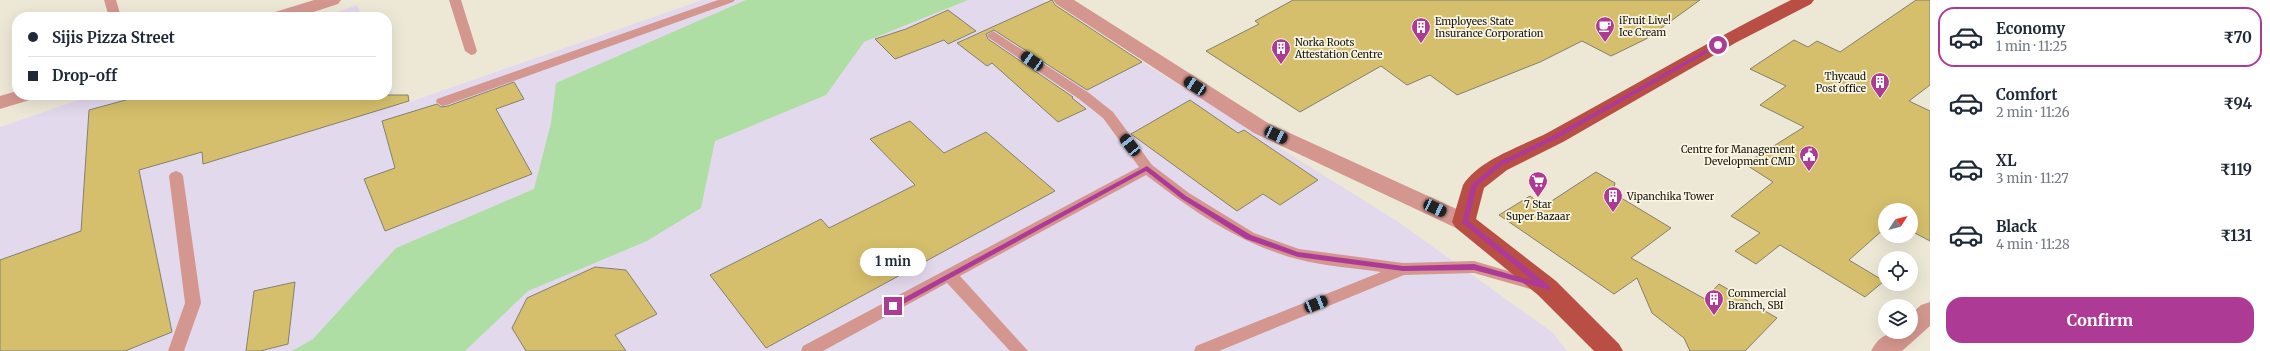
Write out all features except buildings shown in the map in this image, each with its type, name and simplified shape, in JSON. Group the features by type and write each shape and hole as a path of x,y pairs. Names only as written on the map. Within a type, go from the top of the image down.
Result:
{"main road":[{"path":"1610,351 1547,288 1464,222 1474,185 1499,165 1556,137 1730,38 1806,0"}],"street":[{"path":"295,12 332,0"},
{"path":"1062,0 1261,128 1464,222"},
{"path":"0,103 12,99"},
{"path":"1918,322 1930,312"},
{"path":"1884,351 1898,339"}],"lane":[{"path":"110,0 114,12"},
{"path":"455,0 471,52"},
{"path":"442,102 729,0"},
{"path":"993,35 1084,96 1108,116 1147,168 1184,198 1249,237 1298,254 1403,269 1474,267 1547,288"},
{"path":"809,351 1147,168"},
{"path":"176,176 193,303 176,351"},
{"path":"1202,351 1403,269"},
{"path":"949,275 1020,351"}],"shaded area":[{"path":"702,0 1043,0 1397,221 1552,332 1567,351 0,351 0,127 78,100 392,100 392,92 398,106"},
{"path":"357,5 360,12 337,12"}],"green space":[{"path":"746,0 968,0 864,42 826,95 715,141 701,208 647,241 528,291 465,351 292,351 313,339 396,248 534,189 551,123 556,83"}],"place":[{"name":"iFruit Live! Ice Cream","path":"1605,43"},
{"name":"Employees State Insurance Corporation","path":"1421,44"},
{"name":"Norka Roots Attestation Centre","path":"1281,65"},
{"name":"Thycaud Post office","path":"1880,99"},
{"name":"Centre for Management Development CMD","path":"1809,172"},
{"name":"7 Star Super Bazaar","path":"1538,198"},
{"name":"Vipanchika Tower","path":"1613,213"},
{"name":"Commercial Branch, SBI","path":"1714,316"}],"route":[{"path":"893,306 1147,168 1184,198 1249,237 1298,254 1403,269 1474,267 1547,288 1464,222 1474,185 1499,165 1556,137 1718,45"}]}
